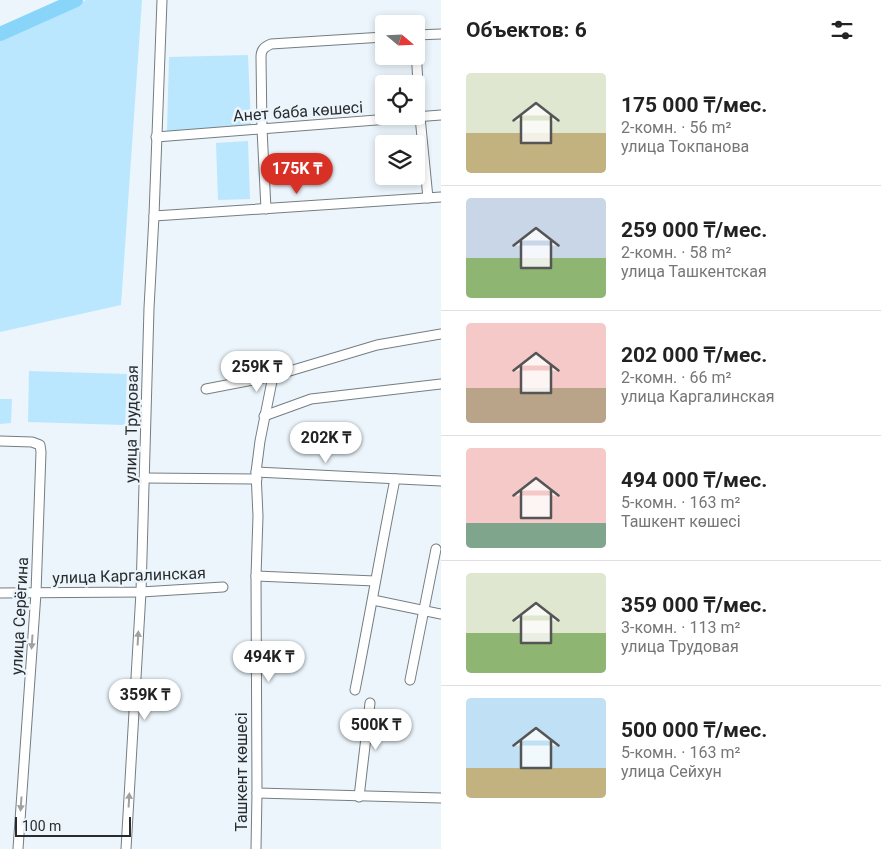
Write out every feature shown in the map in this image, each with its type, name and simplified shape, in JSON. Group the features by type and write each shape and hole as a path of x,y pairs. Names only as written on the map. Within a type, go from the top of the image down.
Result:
{"street":[{"name":"улица Трудовая","path":"126,849 145,478 149,317 162,0"},
{"path":"425,35 441,34"},
{"path":"266,209 261,53 264,47 270,44 375,38"},
{"name":"Анет баба көшесі","path":"425,117 441,116"},
{"name":"Анет баба көшесі","path":"156,137 375,120"},
{"path":"421,125 428,198"},
{"path":"154,216 441,198"},
{"path":"206,389 273,376 377,345 441,334"},
{"name":"Ташкент көшесі","path":"256,849 256,576 258,516 256,475 264,416 273,376"},
{"path":"264,416 310,399 441,384"},
{"name":"улица Серёгина","path":"0,441 32,442 40,445 41,452 36,593 18,849"},
{"path":"145,478 256,475 441,481"},
{"path":"355,690 394,479"},
{"path":"410,680 436,549"},
{"path":"256,576 375,581"},
{"name":"улица Каргалинская","path":"0,593 140,592 222,587"},
{"path":"373,600 441,614"},
{"path":"359,797 370,703"},
{"path":"257,794 441,798"}],"shaded area":[{"path":"86,0 142,0 121,305 0,332 0,41"},
{"path":"248,55 251,126 167,131 169,57"},
{"path":"248,141 250,199 218,200 216,143"},
{"path":"29,371 127,374 125,425 28,422"},
{"path":"0,399 12,399 11,423 0,424"}],"waterway":[{"path":"0,34 76,0"}]}
